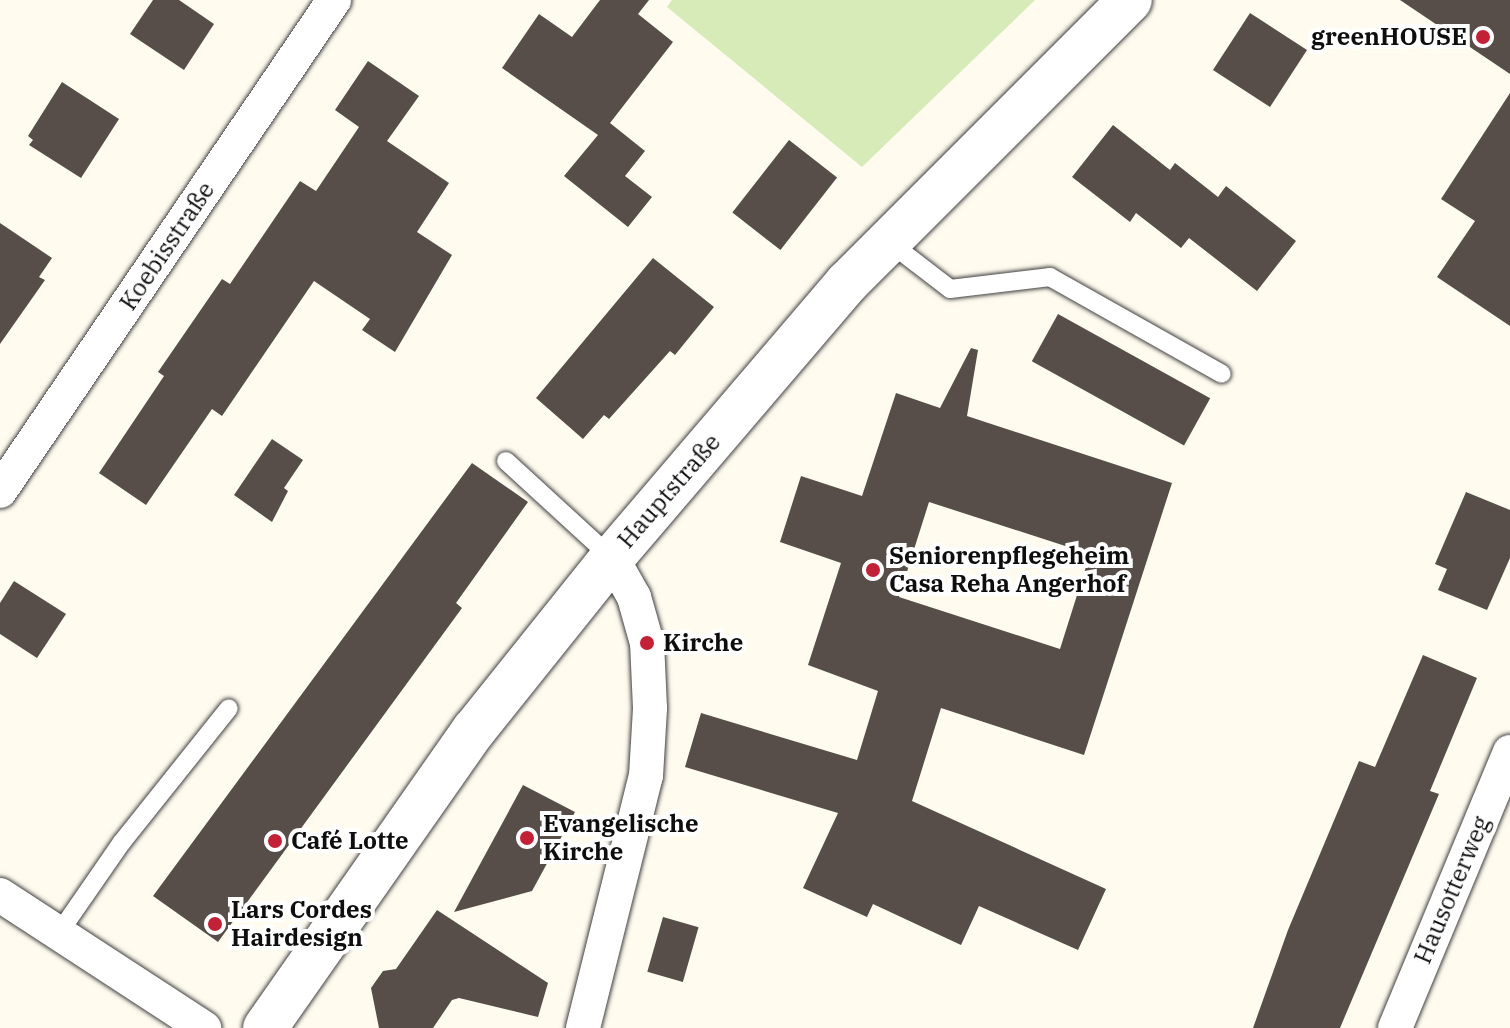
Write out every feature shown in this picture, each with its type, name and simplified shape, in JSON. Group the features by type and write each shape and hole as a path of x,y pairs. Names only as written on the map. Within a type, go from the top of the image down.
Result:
{"street":[{"name":"Koebisstraße","path":"0,491 334,0"},
{"name":"Hauptstraße","path":"265,1028 474,730 612,558 886,241 1130,0"},
{"path":"583,1028 646,776 649,721 647,643 634,597 612,558"},
{"name":"Hausotterweg","path":"1395,1028 1510,752"},
{"path":"0,895 204,1028"}],"lane":[{"path":"886,241 950,289 1050,277 1222,374"},
{"path":"506,461 612,558"},
{"path":"59,933 122,842 229,708"}],"green space":[{"path":"672,0 1035,0 862,167 667,7"}],"building":[{"path":"153,0 179,0 214,24 184,70 130,34"},
{"path":"600,0 649,0 638,14 673,42 610,123 645,151 625,176 652,197 628,227 564,176 598,135 502,68 539,14 572,37"},
{"name":"greenHOUSE","path":"1400,0 1510,0 1510,74"},
{"path":"1250,13 1307,50 1270,107 1213,70"},
{"path":"368,61 419,96 387,141 449,183 417,232 452,255 395,352 362,330 370,319 314,281 222,416 212,409 146,505 99,473 164,376 158,372 222,279 230,284 300,181 316,191 359,127 335,110"},
{"path":"62,82 119,119 81,178 29,145 33,140 28,136"},
{"path":"1510,93 1510,326 1437,277 1475,221 1441,199"},
{"path":"1113,125 1170,170 1175,163 1218,197 1226,186 1296,241 1257,291 1189,238 1181,248 1136,213 1130,222 1072,177"},
{"path":"789,140 837,178 780,250 732,212"},
{"path":"0,223 52,258 39,277 45,280 0,344"},
{"path":"653,258 714,307 675,355 670,351 609,419 604,415 583,439 536,398"},
{"path":"1058,314 1210,398 1184,446 1032,361"},
{"name":"Seniorenpflegeheim Casa Reha Angerhof","path":"971,348 978,350 967,416 1172,483 1084,755 941,708 912,801 1106,889 1078,950 979,906 961,945 873,904 867,917 803,888 838,813 685,767 701,713 857,760 878,691 808,665 841,563 780,542 801,476 862,496 896,393 940,408","holes":["929,502 1090,554 1060,649 899,597"]},
{"path":"272,439 303,460 284,488 288,491 272,522 234,495"},
{"path":"472,463 528,502 456,603 462,608 218,942 153,896"},
{"path":"1466,492 1510,510 1510,558 1487,610 1438,590 1447,569 1435,564"},
{"path":"14,581 66,614 37,658 0,634 0,603"},
{"path":"1423,655 1477,678 1430,791 1439,794 1340,1028 1253,1028 1288,930 1359,761 1375,767"},
{"name":"Evangelische Kirche","path":"523,785 575,812 532,891 454,912"},
{"path":"437,910 548,983 538,1017 459,998 452,1000 433,1028 379,1028 371,988 383,971 396,969"},
{"path":"663,917 699,927 683,982 647,972"}],"place":[{"name":"greenHOUSE","path":"1483,37"},
{"name":"Seniorenpflegeheim Casa Reha Angerhof","path":"873,570"},
{"name":"Kirche","path":"647,643"},
{"name":"Evangelische Kirche","path":"527,838"},
{"name":"Café Lotte","path":"275,841"},
{"name":"Lars Cordes Hairdesign","path":"215,924"}]}
